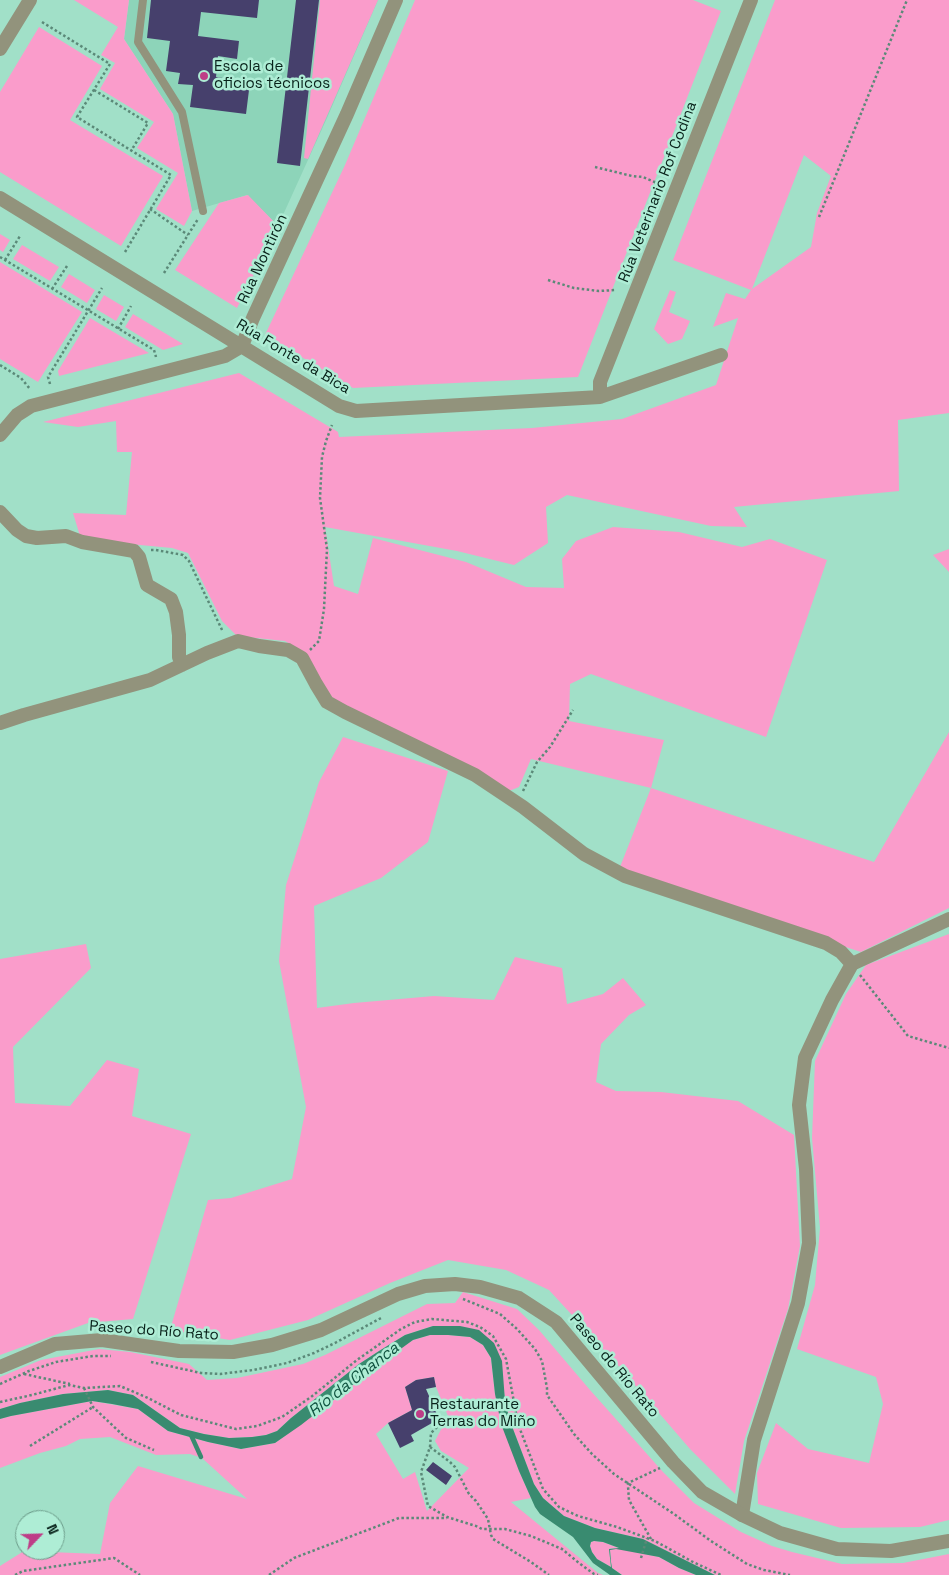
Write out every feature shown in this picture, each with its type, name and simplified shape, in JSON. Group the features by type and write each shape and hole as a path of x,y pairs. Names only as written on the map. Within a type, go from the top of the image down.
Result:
{"street":[{"path":"0,49 30,0"},
{"name":"Rúa Montirón","path":"242,346 253,318 347,114 396,0"},
{"name":"Rúa Veterinario Rof Codina","path":"600,397 600,382 748,1"},
{"name":"Rúa Fonte da Bica","path":"0,198 340,406 356,411 600,397 720,355"},
{"path":"0,434 17,414 31,406 225,356 242,346"},
{"path":"0,512 17,530 26,536 37,538 66,536 82,542 134,551 139,557 147,585 171,600 176,612 179,657 182,665"},
{"path":"0,723 150,680 238,641 288,650 302,658 328,702 344,712 475,775 517,803 584,854 625,876 826,943 841,952 852,964"},
{"path":"742,1515 754,1440 798,1303 810,1243 806,1168 799,1105 805,1058 832,1000 852,964 949,919"},
{"name":"Paseo do Río Rato","path":"0,1367 55,1344 102,1340 179,1350 232,1352 272,1345 321,1330 398,1294 425,1286 454,1284 480,1287 519,1298 556,1322 672,1462 702,1492 742,1515 780,1533 837,1549 891,1551 949,1541"}],"lane":[{"path":"143,0 138,42 182,112 203,211"}],"path":[{"path":"819,216 906,0"},
{"path":"42,22 110,64 77,117 171,175 124,252"},
{"path":"94,90 148,123 131,151"},
{"path":"595,167 643,177 657,183"},
{"path":"150,209 188,235"},
{"path":"164,273 203,211"},
{"path":"5,260 20,236"},
{"path":"0,257 154,350 156,358"},
{"path":"52,289 67,266"},
{"path":"548,280 574,288 599,291 616,290"},
{"path":"50,384 48,377 102,288"},
{"path":"118,328 132,306"},
{"path":"0,365 21,378 30,390"},
{"path":"302,658 319,642 324,608 327,549 320,498 322,457 332,425"},
{"path":"134,551 156,550 183,555 189,562 229,644"},
{"path":"517,803 537,762 550,747 573,710"},
{"path":"852,964 908,1036 949,1048"},
{"path":"460,1298 500,1314 518,1329 542,1361 547,1388 546,1395 562,1418 592,1454 614,1474 710,1541 747,1564 764,1570 790,1575"},
{"path":"142,1360 201,1373 220,1374 253,1370 286,1363 314,1353 384,1317"},
{"path":"23,1374 84,1388 120,1386 148,1398 181,1416 236,1428 257,1426 282,1417 311,1397 357,1360 415,1322 432,1319 467,1322 480,1327 493,1336 506,1359 518,1424 543,1489 559,1506 578,1516 617,1527 649,1539 722,1575"},
{"path":"0,1384 56,1362 93,1356 116,1356"},
{"path":"0,1402 73,1385"},
{"path":"84,1388 92,1406 126,1438 154,1450"},
{"path":"30,1446 92,1406"},
{"path":"446,1423 438,1426 431,1433 430,1447 421,1472 428,1506 450,1518 482,1529 515,1531 531,1536 562,1549 594,1574 598,1575"},
{"path":"430,1447 454,1467 469,1494 488,1519 493,1539 549,1575"},
{"path":"628,1483 672,1462"},
{"path":"628,1483 630,1500 649,1539 641,1558"},
{"path":"269,1575 294,1558 400,1518 450,1518"},
{"path":"15,1575 23,1571 114,1558 140,1575"}],"shaded area":[{"path":"74,0 129,0 124,39 173,114 192,211 184,226 156,209 178,173 137,148 154,122 100,89 115,63 101,55 118,27"},
{"path":"129,0 378,0 278,226 247,195 192,211 173,114 124,39"},
{"path":"320,0 378,0 308,159 304,158"},
{"path":"415,0 693,0 721,11 578,377 353,388 265,335 345,165"},
{"path":"775,0 949,0 949,413 898,420 899,491 734,507 747,527 711,526 567,495 546,507 548,543 514,565 457,551 325,527 334,586 358,594 373,538 466,562 526,587 564,588 562,559 576,541 613,527 679,532 742,547 770,539 827,560 766,737 591,674 570,684 569,721 664,740 651,788 531,759 519,787 509,791 337,704 316,675 306,654 285,641 237,636 222,621 188,553 172,548 108,542 80,536 73,513 126,515 132,452 117,452 116,421 78,427 43,422 239,373 338,432 339,437 532,428 622,419 716,385 738,318 713,327 726,293 745,299 751,290 673,260","holes":["804,155 831,176 817,213 811,247 752,289"]},
{"path":"39,27 102,66 70,120 163,176 121,246 0,172 0,92"},
{"path":"248,195 278,226 237,308 175,270 219,203"},
{"path":"0,234 10,240 3,252 0,250"},
{"path":"22,245 59,267 50,281 13,259"},
{"path":"0,262 82,312 38,382 0,359"},
{"path":"69,274 95,290 87,303 61,287"},
{"path":"670,290 676,292 669,312 690,321 682,339 668,344 654,329"},
{"path":"104,295 124,307 116,321 96,309"},
{"path":"133,314 183,344 163,350 125,327"},
{"path":"90,318 149,353 59,376 58,371"},
{"path":"949,549 949,572 933,555"},
{"path":"949,732 949,908 861,952 717,905 620,867 651,788 874,862"},
{"path":"343,737 448,771 428,842 381,878 314,906 317,1008 434,996 494,1000 515,957 562,968 567,1004 603,994 623,978 646,1005 629,1015 601,1044 596,1082 616,1091 661,1092 738,1101 794,1135 800,1246 788,1309 744,1441 735,1494 690,1449 616,1363 549,1290 506,1270 448,1260 390,1283 308,1320 230,1340 170,1330 208,1200 231,1198 292,1179 306,1107 279,961 286,885 319,782"},
{"path":"949,934 949,1520 920,1527 841,1528 758,1504 757,1473 776,1423 808,1449 869,1463 883,1404 876,1377 797,1349 815,1285 820,1228 812,1138 815,1061 846,994 866,965"},
{"path":"86,944 91,968 13,1047 15,1103 70,1106 107,1060 139,1069 132,1116 191,1134 133,1319 88,1323 0,1355 0,959"},
{"path":"463,1292 517,1309 539,1330 663,1472 694,1503 741,1532 772,1546 842,1564 903,1563 949,1554 949,1575 715,1575 643,1539 595,1528 564,1516 543,1498 534,1484 510,1421 494,1343 433,1326 405,1335 359,1364 277,1431 266,1435 229,1438 180,1428 133,1395 108,1390 63,1394 0,1409 0,1377 41,1360 99,1349 130,1352 189,1364 207,1380 237,1378 303,1364 427,1304 455,1303"},
{"path":"430,1335 470,1337 483,1345 491,1358 495,1394 519,1471 531,1498 511,1502 598,1573 603,1575 0,1575 0,1566 15,1557 15,1560 65,1560 65,1553 100,1554 110,1503 138,1466 247,1499 202,1458 190,1454 156,1455 110,1437 80,1439 66,1446 40,1453 0,1468 0,1419 92,1401 138,1409 168,1431 241,1449 275,1443 337,1398 413,1340","holes":["434,1377 448,1416 435,1441 441,1451 469,1468 427,1511 415,1472 403,1479 376,1434 388,1423 412,1410 405,1387 416,1380"]},
{"path":"594,1541 659,1557 696,1575 622,1575 612,1568 610,1550 616,1548 609,1549 611,1567 597,1559 592,1552 590,1546 591,1542"}],"water":[{"name":"Río da Chanca","path":"433,1326 460,1326 479,1330 494,1343 502,1361 505,1401 510,1421 534,1484 543,1498 564,1516 595,1528 643,1539 715,1575 696,1575 659,1557 616,1549 610,1550 612,1568 622,1575 610,1575 593,1563 573,1537 540,1514 519,1471 501,1424 491,1358 483,1345 470,1337 430,1335 413,1340 275,1443 241,1449 168,1431 138,1409 92,1401 0,1419 0,1409 20,1403 63,1394 108,1390 133,1395 180,1428 229,1438 266,1435 277,1431 359,1364 405,1335","holes":["594,1541 619,1548 609,1549 611,1567 597,1559 590,1546 591,1542"]}],"building":[{"path":"151,0 259,0 257,18 201,12 198,36 239,41 237,59 218,56 216,77 250,82 246,114 190,107 193,85 178,84 180,73 166,71 170,41 147,38"},
{"path":"296,0 319,0 300,166 277,163"},
{"name":"Restaurante Terras do Miño","path":"434,1377 436,1387 426,1389 439,1419 411,1435 414,1441 400,1448 388,1423 412,1410 405,1387 416,1380"},
{"path":"433,1462 452,1476 446,1485 426,1470"}],"waterway":[{"path":"191,1435 201,1457"}],"place":[{"name":"Escola de oficios técnicos","path":"204,76"},
{"name":"Restaurante Terras do Miño","path":"420,1414"}]}
